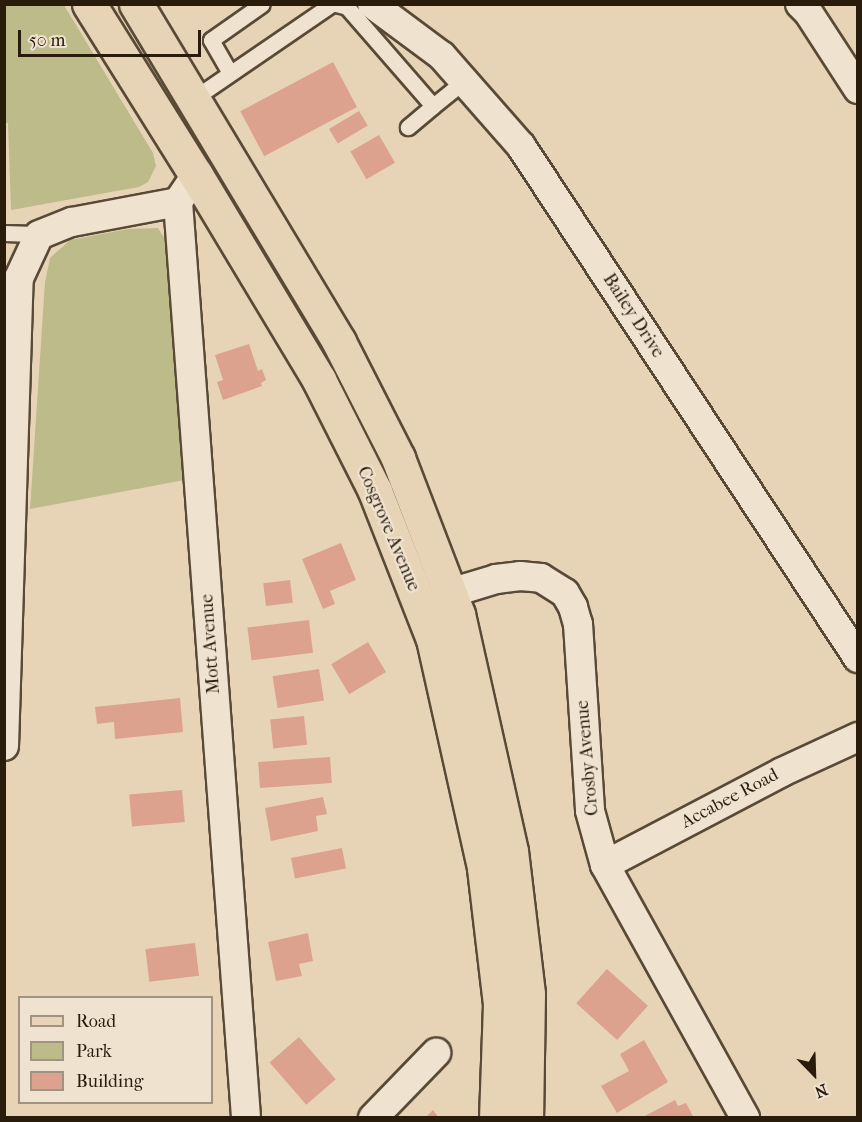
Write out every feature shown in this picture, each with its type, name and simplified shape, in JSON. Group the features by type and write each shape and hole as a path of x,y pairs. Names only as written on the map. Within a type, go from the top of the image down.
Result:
{"main road":[{"name":"Cosgrove Avenue","path":"89,4 196,175 319,380 375,491 433,639 484,868 500,1004 496,1118"},
{"name":"Cosgrove Avenue","path":"136,4 339,342 398,458 458,614 512,850 528,994 526,1118"}],"street":[{"name":"Bailey Drive","path":"372,4 442,56 521,146 858,658"},
{"path":"800,4 808,12 858,89"},
{"path":"4,746 8,556 19,278 41,234 72,222 178,202 196,175"},
{"name":"Mott Avenue","path":"178,202 246,1118"},
{"name":"Crosby Avenue","path":"450,593 496,579 520,576 541,578 565,593 573,607 578,624 590,811 605,865 745,1118"},
{"name":"Accabee Road","path":"605,865 783,772 858,737"},
{"path":"373,1118 436,1053"}],"lane":[{"path":"230,73 211,40 262,4"},
{"path":"193,99 334,4 347,7 433,106"},
{"path":"408,127 464,81"},
{"path":"4,233 41,234"}],"green space":[{"path":"5,4 64,5 153,153 156,166 148,182 139,187 11,210 8,123 4,123"},
{"path":"158,228 168,244 190,479 30,509 45,282 50,258 70,240 128,229"}],"building":[{"path":"333,62 357,107 264,156 240,111"},
{"path":"359,111 368,126 338,144 329,129"},
{"path":"379,135 395,163 366,179 350,152"},
{"path":"249,344 258,371 262,369 266,380 261,383 262,386 223,400 217,382 223,380 215,355"},
{"path":"341,543 356,580 330,591 335,604 323,609 302,559"},
{"path":"290,580 293,603 266,606 263,583"},
{"path":"309,620 313,653 251,660 247,628"},
{"path":"368,642 386,672 349,694 331,664"},
{"path":"319,669 324,701 278,708 273,676"},
{"path":"180,698 183,732 115,739 114,722 97,724 95,707"},
{"path":"304,716 307,745 273,748 270,720"},
{"path":"330,757 332,783 260,788 258,762"},
{"path":"182,790 185,822 132,826 129,795"},
{"path":"323,797 327,814 316,816 318,831 271,841 265,808"},
{"path":"342,848 346,869 295,879 291,858"},
{"path":"308,933 313,961 299,964 302,976 276,981 268,942"},
{"path":"195,943 199,976 149,982 145,949"},
{"path":"607,969 648,1006 617,1040 576,1003"},
{"path":"299,1037 336,1079 306,1105 270,1063"},
{"path":"644,1040 668,1082 617,1113 601,1086 629,1071 620,1054"},
{"path":"675,1100 678,1106 686,1103 694,1118 641,1118"},
{"path":"433,1110 439,1118 425,1118"}]}
